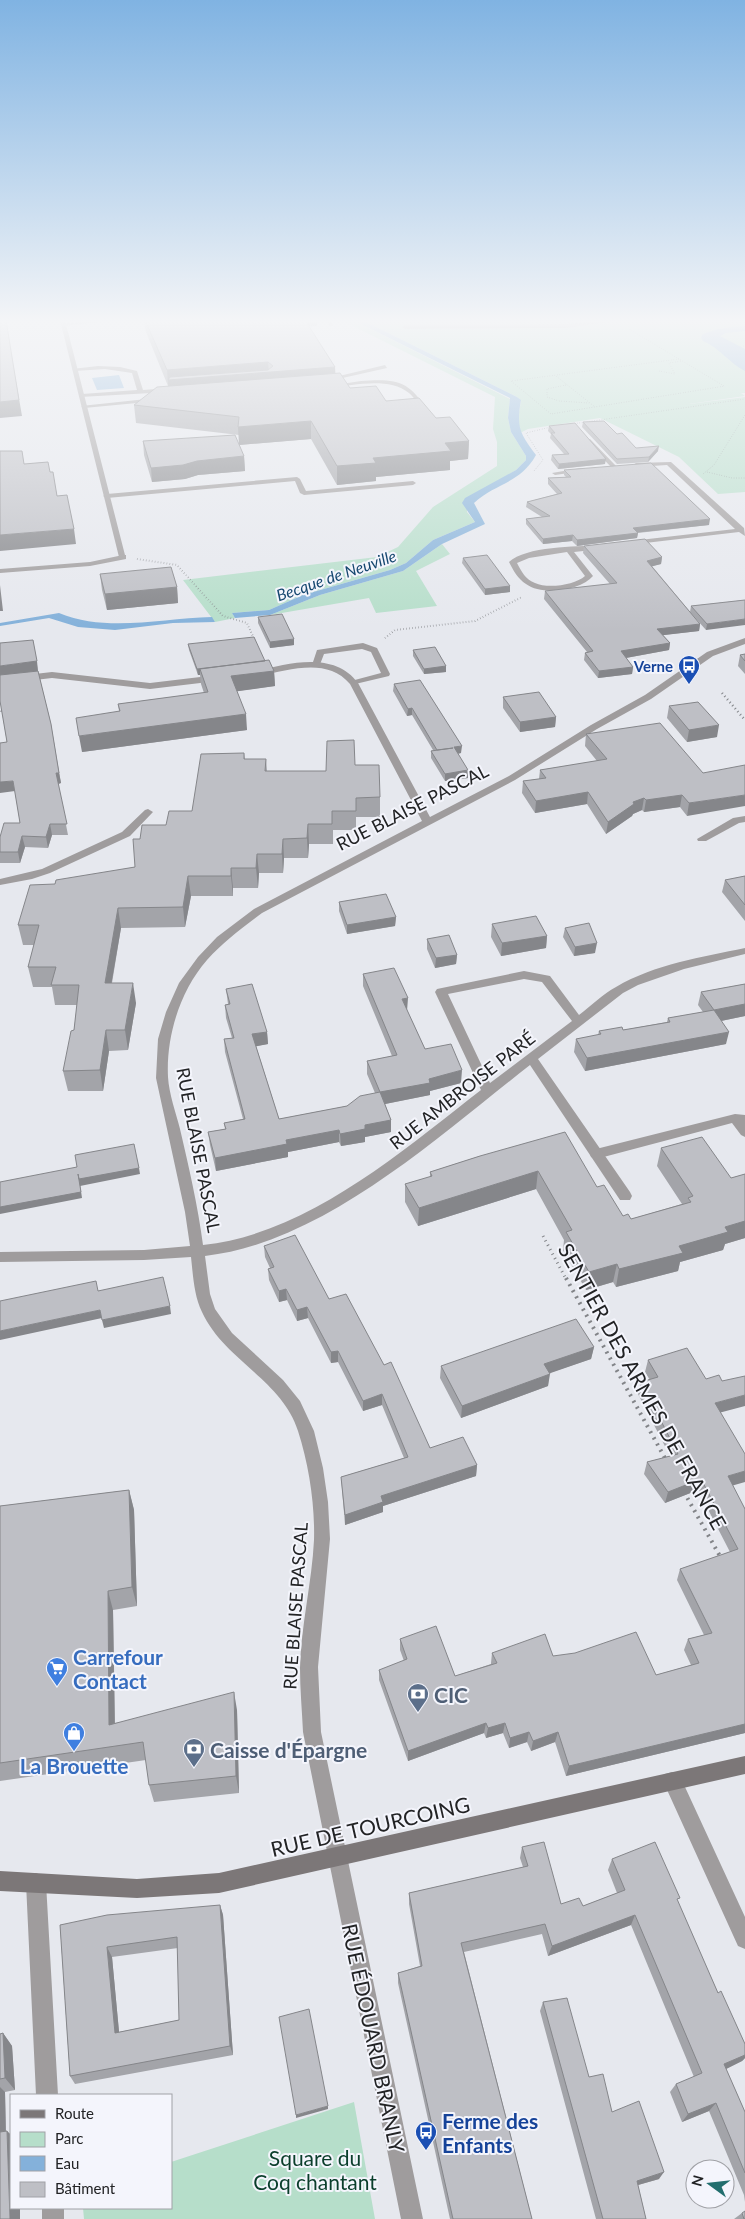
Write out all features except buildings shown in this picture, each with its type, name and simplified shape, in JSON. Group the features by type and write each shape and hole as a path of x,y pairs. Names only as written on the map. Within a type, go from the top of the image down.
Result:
{"main road":[{"name":"RUE DE TOURCOING","path":"0,1881 119,1889 191,1887 337,1858 745,1765"}],"street":[{"path":"0,571 90,564 123,557 88,424"},
{"path":"578,429 614,467"},
{"path":"632,466 669,463 743,532"},
{"path":"604,468 623,467"},
{"path":"555,473 594,469"},
{"path":"107,496 297,479 304,493 413,483"},
{"path":"618,545 743,532"},
{"path":"570,551 587,572 587,579 578,584 543,586 526,581 512,562 514,560 570,551 608,546"},
{"name":"RUE BLAISE PASCAL","path":"337,1858 310,1708 309,1667 322,1539 320,1502 314,1464 306,1431 295,1406 278,1384 227,1337 208,1310 203,1294 192,1212 162,1078 164,1039 172,1012 185,983 212,949 252,915 294,890 428,822 544,759 594,727 648,697 710,654 745,641"},
{"path":"316,665 320,652 363,646 374,650 386,674 354,683"},
{"path":"249,674 316,665 338,668 349,675 428,822"},
{"path":"0,681 52,675 150,686 231,677"},
{"path":"0,882 39,873 126,834 148,812"},
{"path":"702,839 737,820 745,819"},
{"name":"RUE AMBROISE PARÉ","path":"0,1257 144,1255 198,1251 226,1248 278,1231 334,1203 404,1158 578,1020 619,990 635,981 669,969 745,951"},
{"path":"488,1092 441,992 524,975 546,979 578,1020"},
{"path":"531,1058 625,1196"},
{"path":"596,1154 740,1119 745,1132"},
{"path":"672,1781 745,1939"},
{"name":"RUE ÉDOUARD BRANLY","path":"337,1858 412,2219"},
{"path":"36,1883 47,2094"}],"path":[{"path":"573,424 570,424 578,429"},
{"path":"692,485 714,465 740,424"},
{"path":"534,471 543,460 526,433 555,426"},
{"path":"706,472 732,478 745,478"},
{"path":"123,557 177,565 223,616 247,623 268,672"},
{"path":"370,648 395,630 476,621 543,586"},
{"path":"722,693 745,720"},
{"name":"SENTIER DES ARMES DE FRANCE","path":"543,1236 668,1463"},
{"name":"SENTIER DES ARMES DE FRANCE","path":"682,1489 726,1568"}],"green space":[{"path":"493,424 509,424 511,432 526,456 526,460 467,508 467,512 475,522 433,540 406,563 390,570 303,595 269,610 232,613 235,618 215,622 183,580 377,557 398,547 433,507 497,466 497,442"},
{"path":"519,424 564,424 528,429 520,433"},
{"path":"611,424 745,424 745,492 718,494 679,457"},
{"path":"442,544 450,554 416,571 437,606 376,613 369,598 270,615 320,595 403,571"},
{"name":"Square du Coq chantant","path":"354,2102 375,2219 84,2219 83,2209 172,2209 172,2162"}],"water":[{"path":"509,424 519,424 526,441 536,455 523,472 482,496 474,503 485,524 442,544 403,571 320,595 270,615 235,618 232,613 269,610 303,595 390,570 406,563 433,540 475,522 462,503 465,498 516,470 526,460 526,456 511,432"},
{"path":"59,613 96,622 135,623 212,617 215,622 173,623 115,630 78,627 49,618 0,626 0,623"}],"place":[{"name":"Verne","path":"689,685"},
{"name":"Carrefour Contact","path":"57,1687"},
{"name":"CIC","path":"418,1713"},
{"name":"La Brouette","path":"74,1752"},
{"name":"Caisse d'Épargne","path":"194,1768"},
{"name":"Ferme des Enfants","path":"426,2151"}],"water label":[{"name":"Becque de Neuville","path":"336,575"}]}
